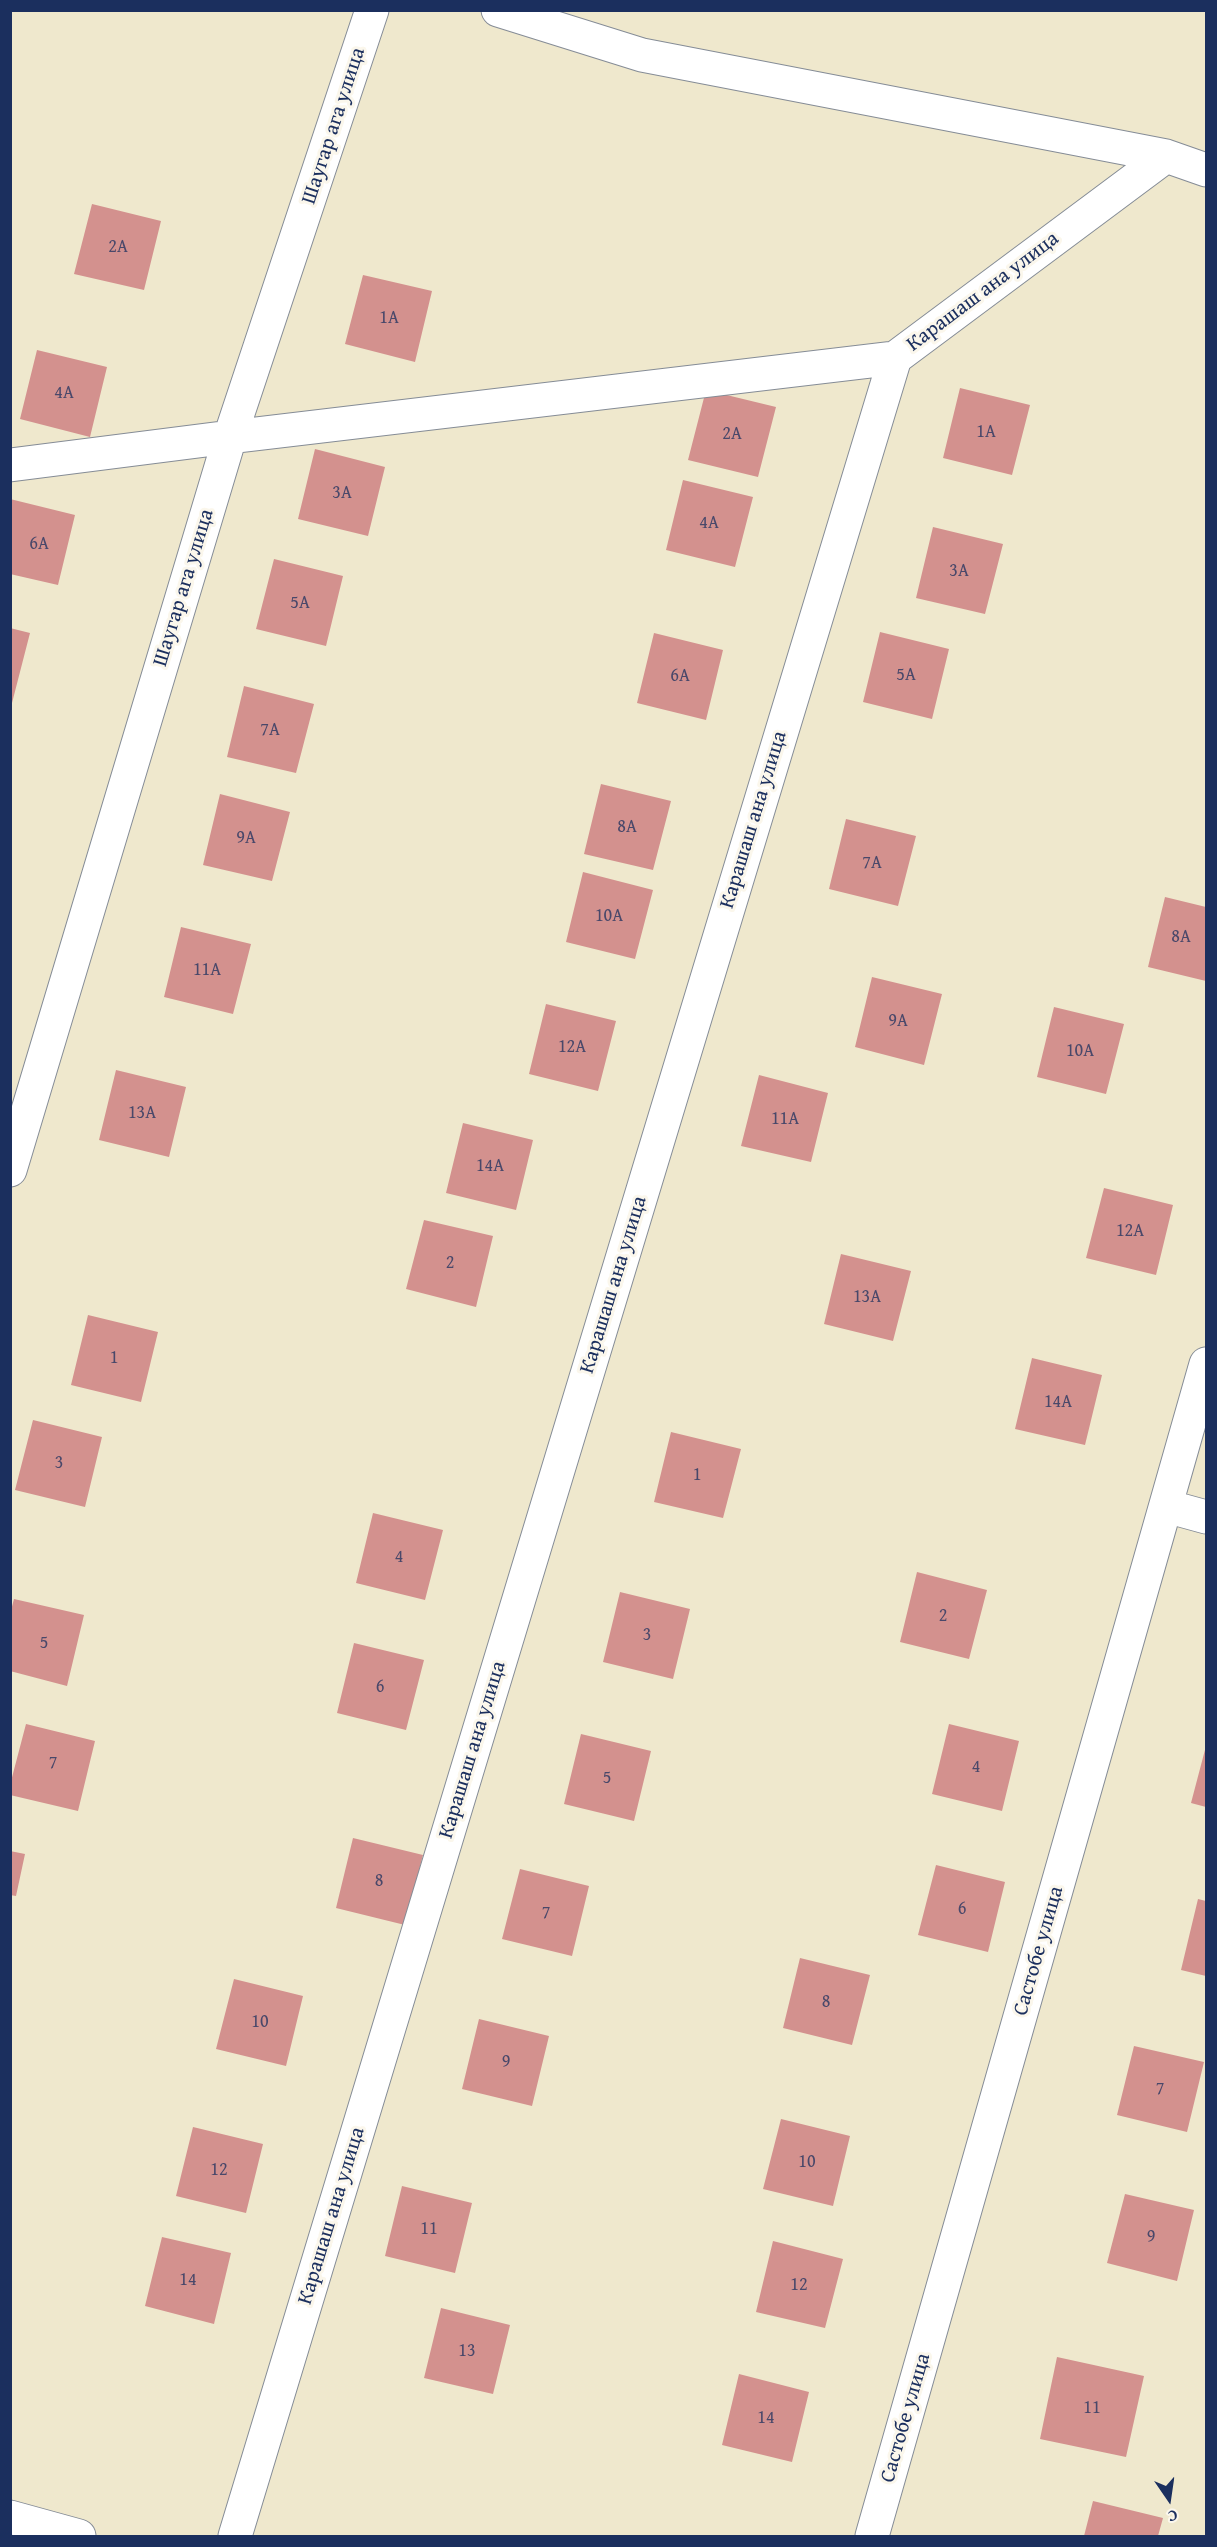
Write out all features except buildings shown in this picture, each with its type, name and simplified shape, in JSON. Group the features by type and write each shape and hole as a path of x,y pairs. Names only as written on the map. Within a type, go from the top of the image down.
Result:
{"street":[{"name":"Шаугар ага улица","path":"10,1170 230,437 372,10"},
{"path":"498,10 642,55 1166,156 1206,170"},
{"name":"Карашаш ана улица","path":"235,2536 894,357 1166,156"},
{"path":"10,465 894,357"},
{"name":"Састобе улица","path":"872,2536 1206,1364"},
{"path":"1166,1506 1206,1517"},
{"path":"10,2517 79,2536"}]}
